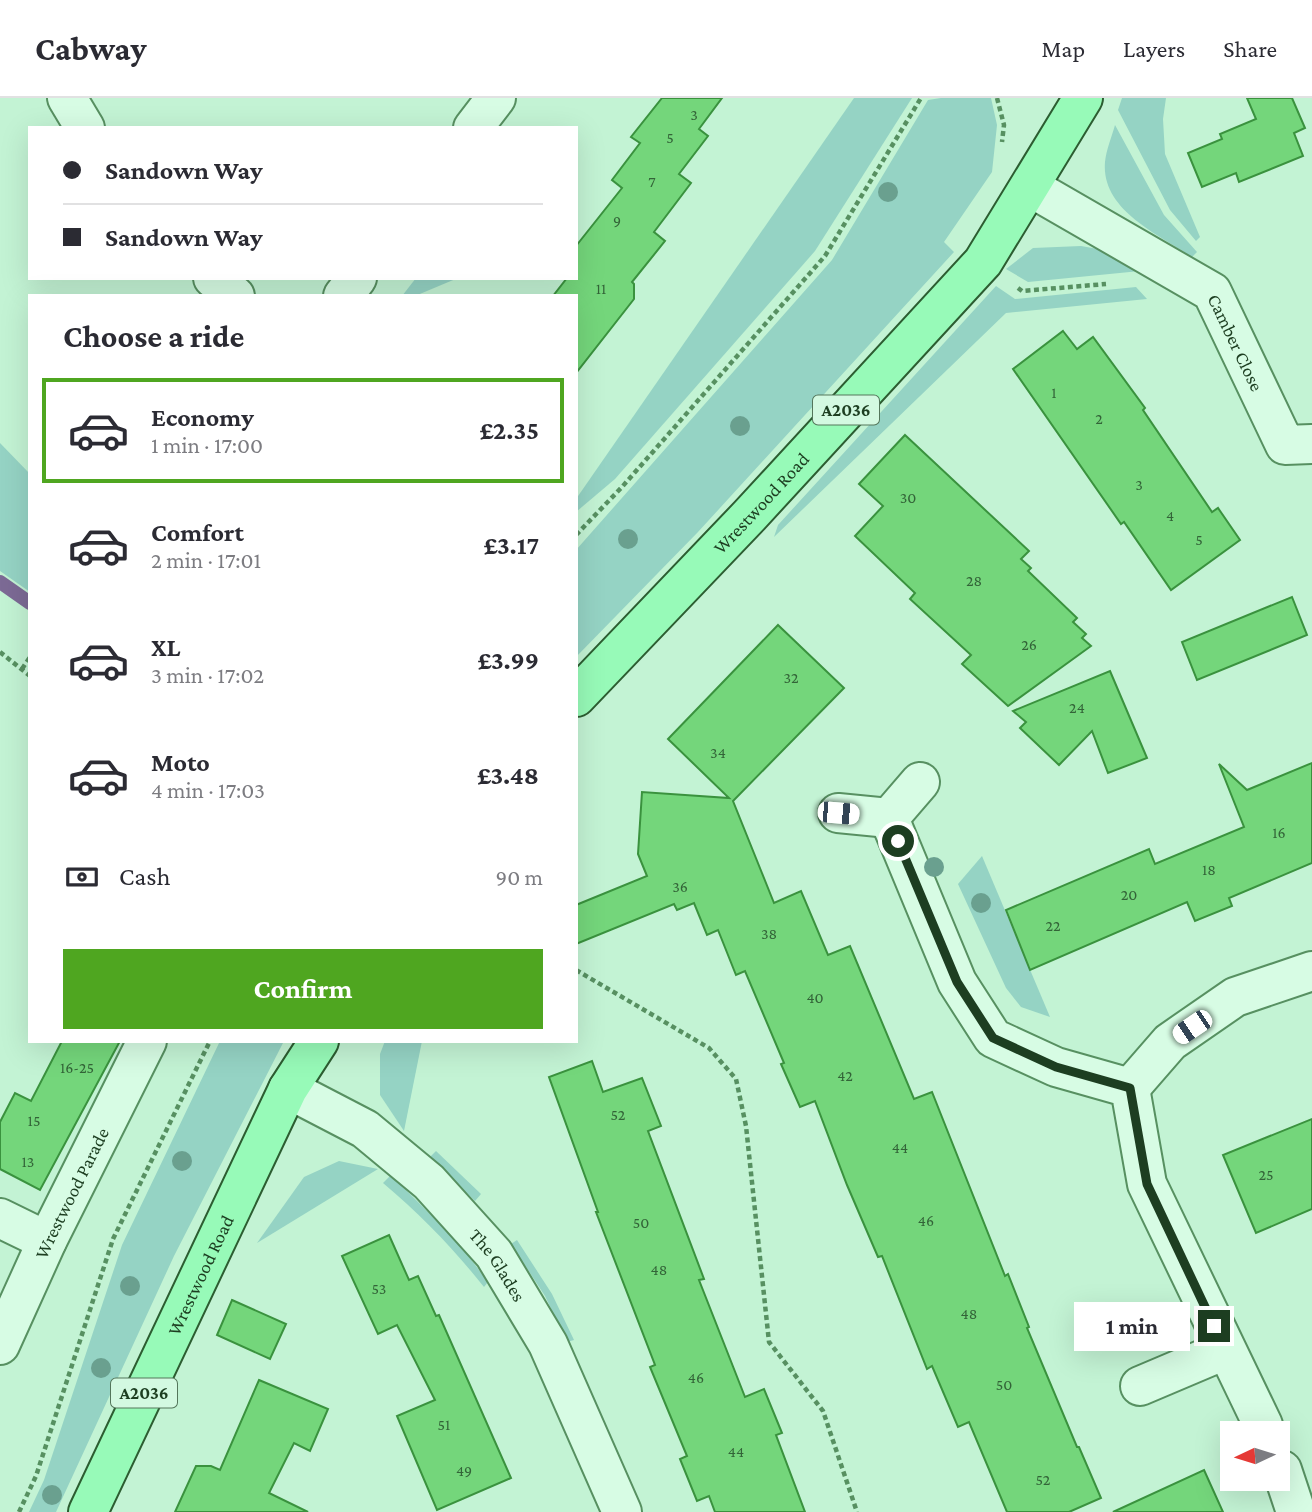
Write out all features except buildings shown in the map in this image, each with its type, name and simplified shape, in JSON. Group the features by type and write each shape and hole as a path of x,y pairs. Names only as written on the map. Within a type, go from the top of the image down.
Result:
{"main road":[{"name":"Wrestwood Road","path":"578,695 983,262 1083,98"},
{"name":"Wrestwood Road","path":"88,1512 288,1089 318,1043"}],"street":[{"path":"67,98 84,126"},
{"path":"475,126 496,98"},
{"name":"Camber Close","path":"1030,187 1212,292 1285,445 1312,444"},
{"path":"215,280 233,294"},
{"path":"345,294 355,280"},
{"path":"889,818 920,782"},
{"path":"838,813 889,818"},
{"path":"889,818 957,982 993,1038 1056,1067 1130,1088"},
{"path":"1130,1088 1170,1042 1235,997 1312,971"},
{"name":"Wrestwood Parade","path":"0,1346 47,1241 146,1043"},
{"path":"1130,1088 1147,1184 1261,1421"},
{"name":"The Glades","path":"288,1089 365,1129 429,1182 494,1254 548,1345 622,1512"},
{"path":"0,1217 47,1241"},
{"path":"1140,1386 1225,1350"},
{"path":"1289,1491 1296,1512"}],"path":[{"path":"578,533 622,487 825,256 921,98"},
{"path":"0,652 28,674"},
{"path":"22,669 28,660"},
{"path":"578,971 709,1048 736,1079 746,1126 769,1342 822,1411 857,1512"},
{"path":"19,1512 36,1476 113,1239 209,1043"}],"shaded area":[{"path":"854,98 912,98 815,251 615,479 578,510 578,496"},
{"path":"991,98 997,125 992,172 944,242 954,252 698,532 578,655 578,548 832,260 928,100"},
{"path":"1122,98 1166,98 1163,119 1165,154 1200,237 1196,241 1170,210 1118,110"},
{"path":"1115,125 1164,215 1197,252 1192,257 1134,219 1112,194 1106,179 1105,162"},
{"path":"1081,246 1109,251 1140,271 1028,282 1006,269 1033,248"},
{"path":"414,280 453,280 420,294 404,294"},
{"path":"996,286 1015,299 1136,287 1147,299 1006,313 774,537 778,525"},
{"path":"0,443 28,472 28,591 0,571"},
{"path":"982,856 1050,1017 1021,1007 1006,988 958,884"},
{"path":"219,1043 283,1043 174,1256 56,1512 29,1512 44,1480 122,1245"},
{"path":"384,1043 422,1043 404,1131 380,1095 380,1054"},
{"path":"436,1151 481,1194 475,1201 429,1158"},
{"path":"339,1161 378,1169 257,1243 304,1177"},
{"path":"391,1175 458,1242 488,1282 484,1287 436,1232 383,1183"},
{"path":"517,1240 552,1294 574,1340 567,1342 545,1296 511,1244"}],"waterway":[{"path":"0,582 28,602"}],"route":[{"path":"898,841 957,982 993,1038 1056,1067 1130,1088 1147,1184 1214,1326"}]}
